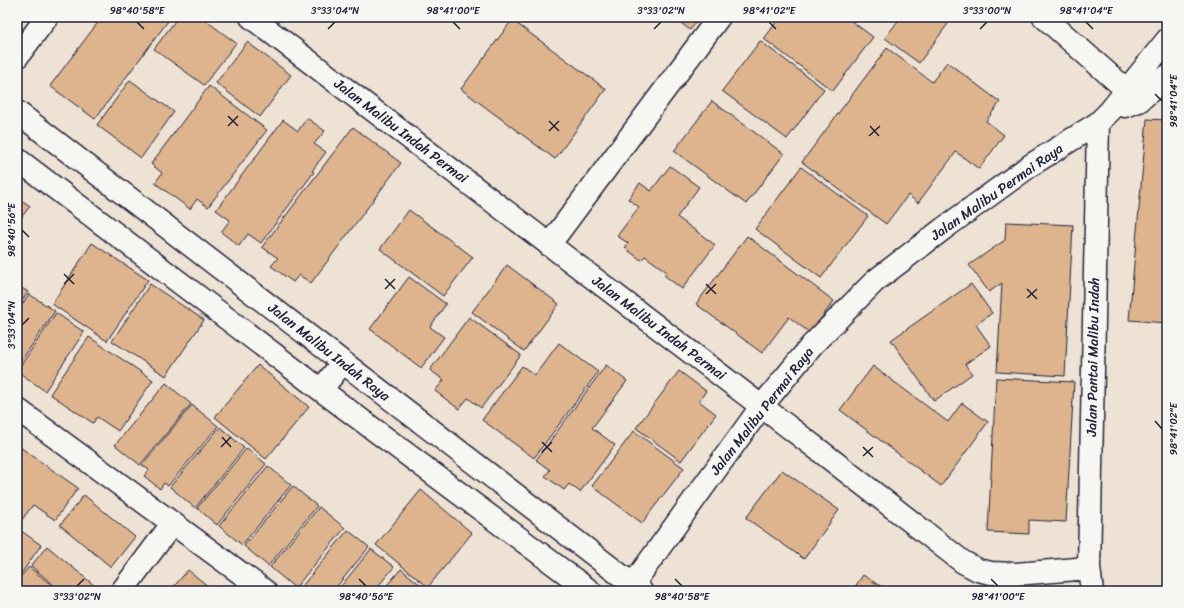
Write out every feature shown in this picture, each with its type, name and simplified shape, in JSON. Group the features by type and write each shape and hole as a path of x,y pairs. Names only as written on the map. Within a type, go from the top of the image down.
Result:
{"street":[{"path":"17,57 47,17"},
{"name":"Jalan Malibu Indah Permai","path":"251,17 824,454 944,549 963,562 978,570 991,573 1016,574 1089,568"},
{"path":"549,245 720,17"},
{"path":"1044,17 1133,96"},
{"path":"1133,96 1167,40"},
{"path":"1104,117 1133,96 1167,76"},
{"name":"Jalan Malibu Indah Raya","path":"17,112 634,589"},
{"name":"Jalan Malibu Permai Raya","path":"634,589 761,407 812,345 875,281 937,233 1031,165 1104,117"},
{"name":"Jalan Pantai Malibu Indah","path":"1092,591 1089,568 1104,117"},
{"path":"17,159 321,390 590,591"},
{"path":"321,390 342,362"},
{"path":"17,409 265,591"},
{"path":"122,591 172,524"}],"building":[{"path":"102,17 171,17 95,119 50,86"},
{"path":"178,17 201,17 236,43 204,85 154,49"},
{"path":"673,17 700,17 690,30"},
{"path":"780,17 846,17 873,37 833,91 764,39"},
{"path":"901,17 953,17 919,63 885,38"},
{"path":"512,20 606,89 555,159 461,89"},
{"path":"760,41 824,89 787,139 722,91"},
{"path":"247,42 291,75 260,117 216,83"},
{"path":"887,48 932,82 947,62 1000,102 986,121 1004,135 979,169 956,152 918,203 908,195 886,224 802,162"},
{"path":"130,80 174,112 141,158 97,125"},
{"path":"209,86 267,130 208,207 197,199 190,209 155,183 162,173 151,164"},
{"path":"712,101 784,154 746,204 674,151"},
{"path":"307,118 325,131 314,144 326,152 312,171 314,172 261,243 248,234 239,246 221,232 230,220 216,210 283,120 298,131"},
{"path":"1147,119 1167,120 1167,323 1129,320"},
{"path":"353,127 401,163 311,283 299,275 293,282 271,266 278,258 262,247"},
{"path":"670,166 699,187 677,217 715,245 682,289 664,275 667,272 645,256 641,260 625,248 628,243 617,236 639,207 628,199 640,183 651,191"},
{"path":"801,167 868,216 821,278 755,229"},
{"path":"17,197 30,206 17,223"},
{"path":"409,210 473,257 443,296 380,249"},
{"path":"1006,222 1073,225 1065,376 997,372 1002,283 989,292 969,265 1005,240"},
{"path":"747,236 834,301 810,333 789,317 762,353 696,304"},
{"path":"92,243 148,280 107,341 52,304"},
{"path":"507,265 559,304 524,351 472,312"},
{"path":"409,277 446,304 430,327 444,337 421,368 370,329"},
{"path":"150,284 204,320 166,376 112,341"},
{"path":"971,284 992,313 976,325 991,346 965,364 972,374 934,401 891,340"},
{"path":"17,285 28,292 17,308"},
{"path":"29,294 55,311 17,367 17,312"},
{"path":"56,313 84,332 45,391 17,371"},
{"path":"469,317 521,355 481,408 468,398 459,409 435,391 444,380 430,370"},
{"path":"89,337 153,380 118,431 97,417 93,423 50,394"},
{"path":"559,343 598,372 534,458 482,420 522,366 535,375"},
{"path":"258,365 309,407 266,459 215,417"},
{"path":"606,365 627,381 592,428 615,445 580,492 569,484 564,490 545,476 550,470 536,460"},
{"path":"873,366 948,422 962,403 988,422 941,486 840,410"},
{"path":"679,371 706,391 699,401 716,414 681,461 636,428"},
{"path":"996,378 1074,382 1066,522 1029,520 1029,534 988,532"},
{"path":"166,383 191,404 140,465 115,445"},
{"path":"192,405 218,426 168,486 164,483 160,489 144,476 149,470 142,465"},
{"path":"220,427 244,448 195,508 170,487"},
{"path":"634,431 684,468 642,523 592,486"},
{"path":"17,445 78,488 55,520 33,505 18,525 17,524"},
{"path":"247,448 266,464 217,525 197,508"},
{"path":"268,466 291,485 242,545 219,526"},
{"path":"782,470 839,510 804,559 746,518"},
{"path":"293,486 317,506 268,566 244,546"},
{"path":"421,490 472,533 428,587 376,545"},
{"path":"84,495 135,537 111,567 60,525"},
{"path":"319,507 345,528 295,588 270,567"},
{"path":"17,528 41,545 21,574 17,571"},
{"path":"348,530 369,547 333,591 298,591"},
{"path":"47,546 95,586 92,591 61,591 31,566"},
{"path":"371,549 394,567 374,591 337,591"},
{"path":"29,567 59,591 17,591 17,581"},
{"path":"401,569 428,591 382,591"},
{"path":"188,570 214,591 170,591"},
{"path":"863,575 888,591 852,591"}]}
